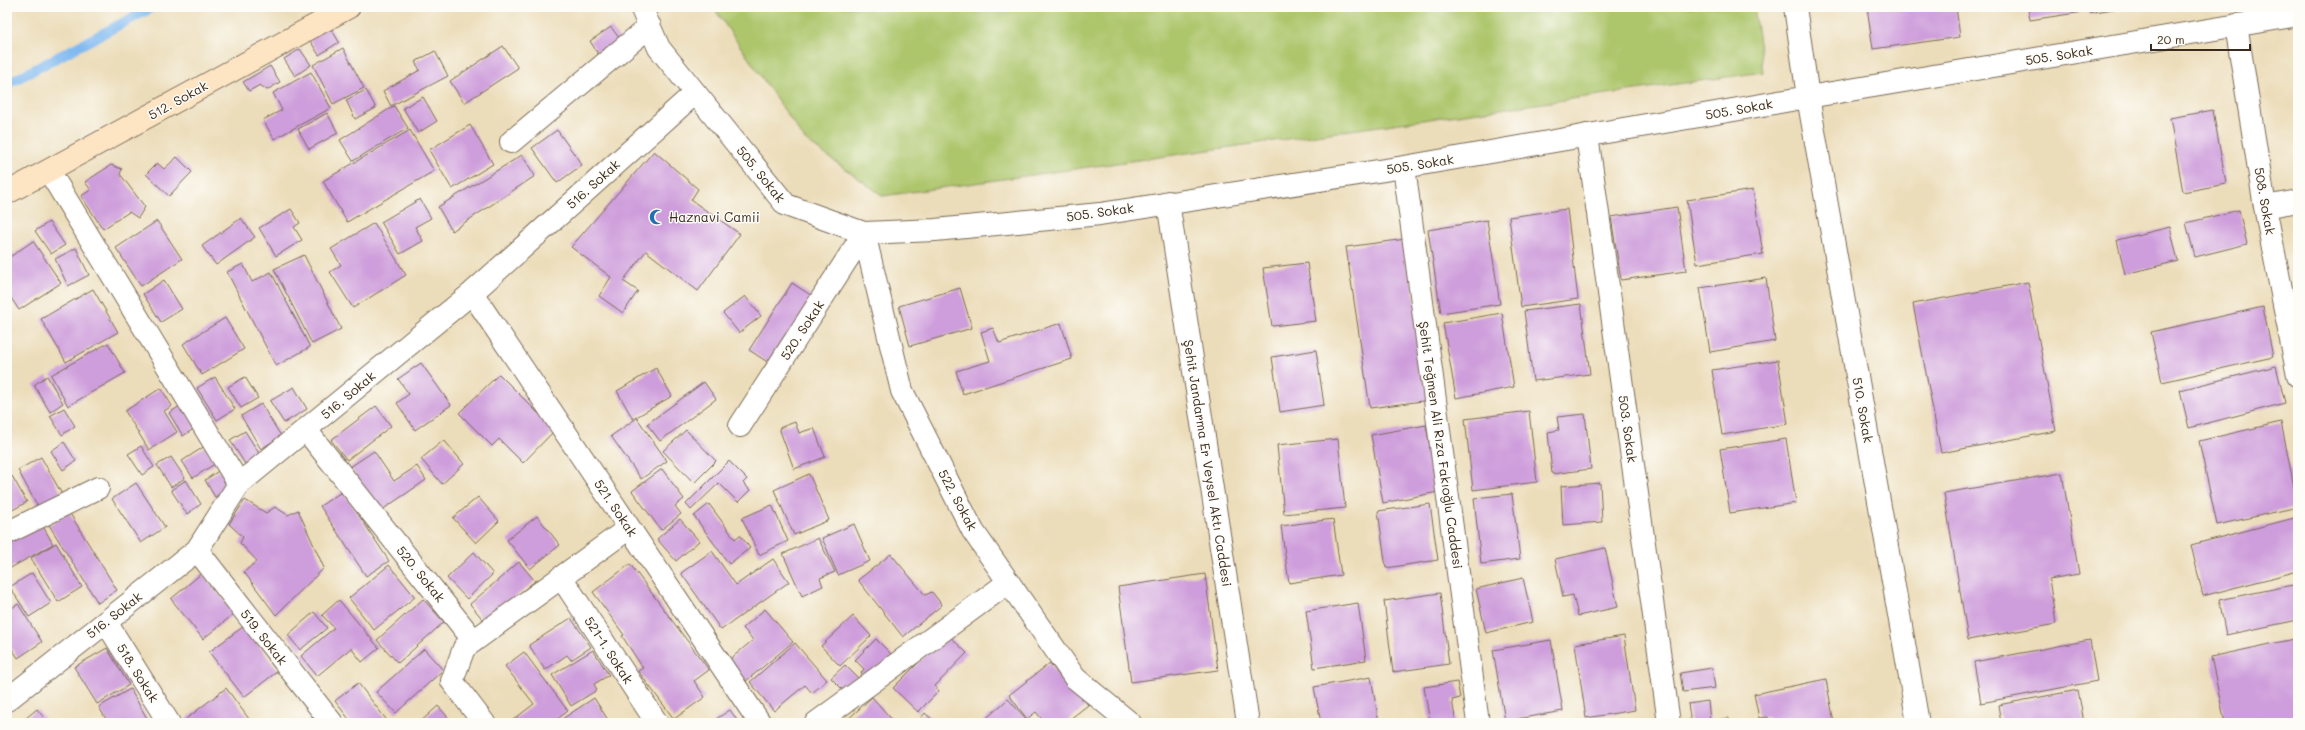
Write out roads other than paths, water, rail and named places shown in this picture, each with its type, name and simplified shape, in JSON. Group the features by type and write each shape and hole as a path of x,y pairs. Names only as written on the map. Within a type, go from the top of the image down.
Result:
{"street":[{"name":"512. Sokak","path":"7,193 349,7"},
{"name":"510. Sokak","path":"1795,7 1808,97 1918,723"},
{"name":"505. Sokak","path":"645,17 659,48 786,205 864,233 935,230 1100,214 1168,202 1404,167 1808,97 2298,15"},
{"path":"511,142 645,17"},
{"name":"508. Sokak","path":"2236,25 2265,207 2298,376"},
{"name":"516. Sokak","path":"7,700 197,550 239,484 472,293 695,93"},
{"name":"503. Sokak","path":"1587,135 1669,723"},
{"name":"Şehit Teğmen Ali Rıza Fakıoğlu Caddesi","path":"1404,167 1478,723"},
{"path":"48,171 239,484"},
{"path":"2265,207 2298,201"},
{"name":"Şehit Jandarma Er Veysel Aktı Caddesi","path":"1168,202 1248,723"},
{"name":"520. Sokak","path":"740,426 864,233"},
{"name":"522. Sokak","path":"864,233 902,391 973,530 1074,678 1130,723"},
{"name":"521. Sokak","path":"472,293 760,723"},
{"name":"520. Sokak","path":"306,430 474,641"},
{"path":"7,534 98,488"},
{"path":"484,723 452,681 464,648 629,528"},
{"name":"519. Sokak","path":"197,550 332,723"},
{"name":"521-1. Sokak","path":"561,577 657,723"},
{"path":"816,723 1009,582"},
{"name":"518. Sokak","path":"106,622 170,723"}],"waterway":[{"path":"7,84 153,7"}],"place":[{"name":"Haznavi Camii","path":"657,217"}]}
